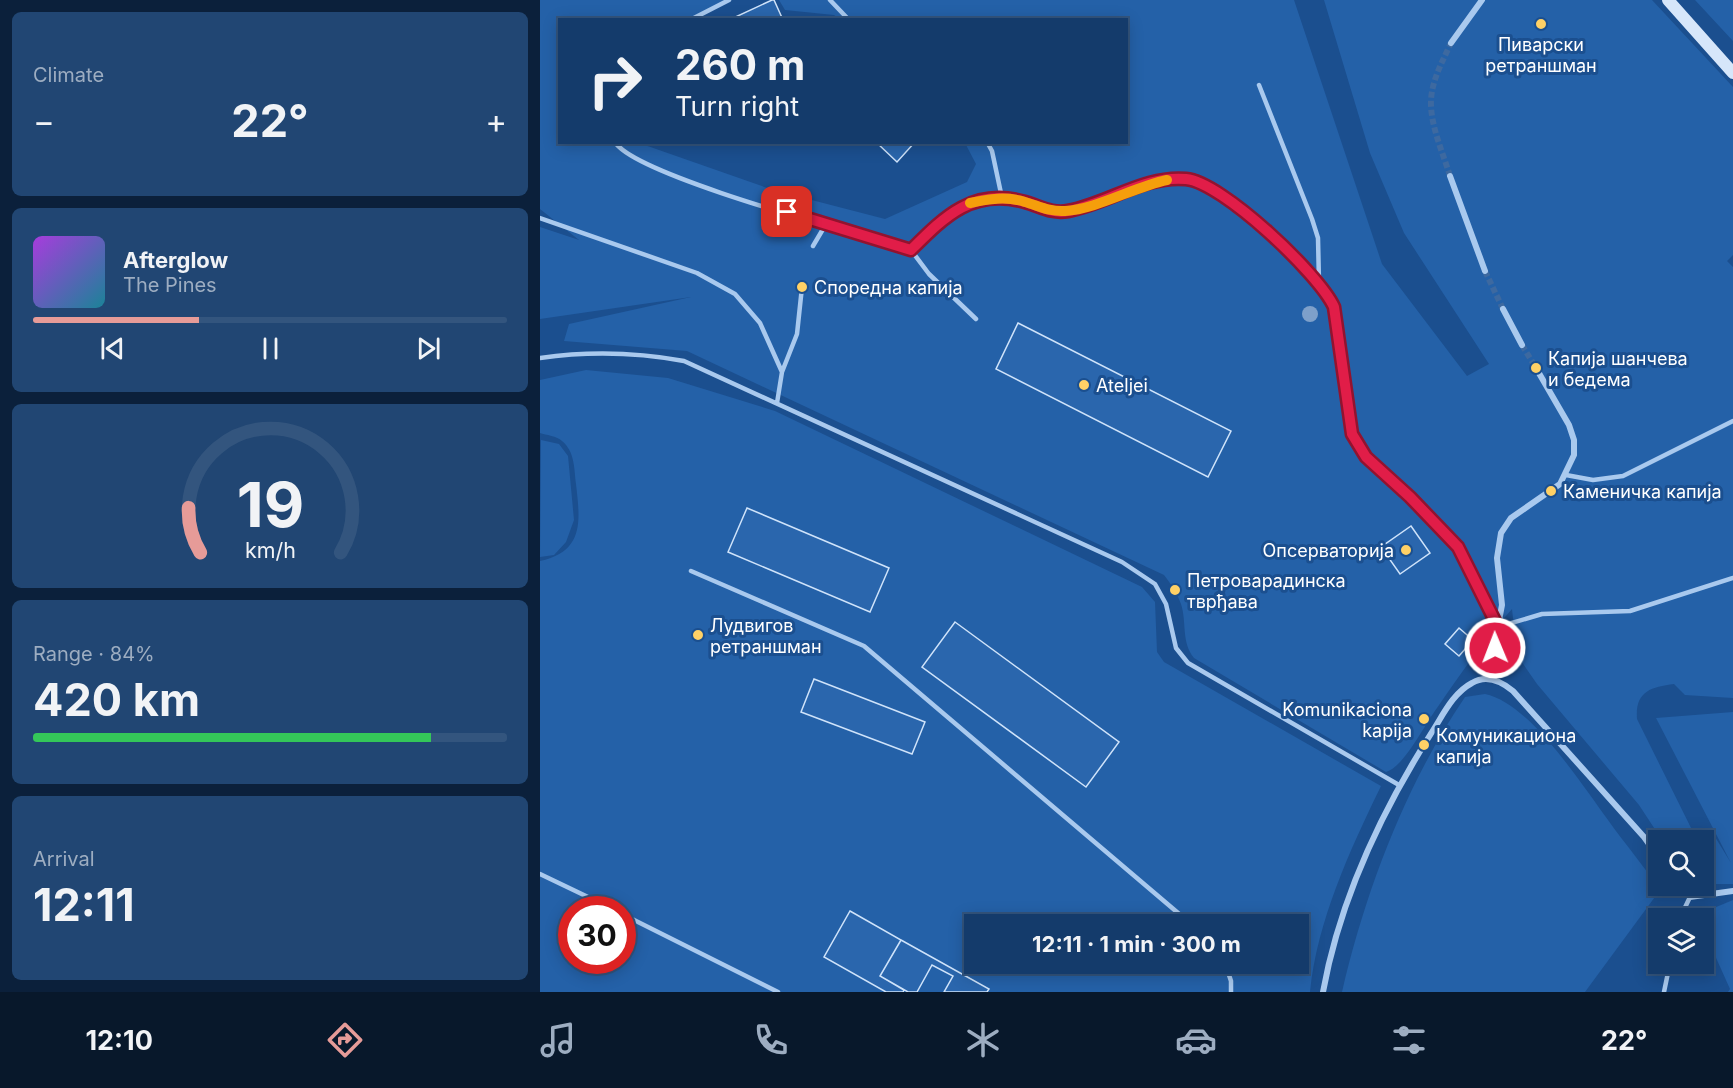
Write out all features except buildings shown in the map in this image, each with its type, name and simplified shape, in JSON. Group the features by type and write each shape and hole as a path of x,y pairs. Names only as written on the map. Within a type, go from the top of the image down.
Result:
{"main road":[{"path":"1668,0 1733,73"}],"street":[{"path":"1451,43 1482,0"},
{"path":"1450,176 1485,271"},
{"path":"1503,309 1522,345"},
{"path":"1488,678 1502,605 1497,558 1502,534 1511,518 1551,490 1566,475 1574,454 1574,440 1569,425 1536,368"},
{"path":"1323,992 1341,919 1365,855 1399,785 1455,696 1472,682 1488,678 1501,682 1513,692 1648,843"},
{"path":"1690,897 1733,891"}],"lane":[{"path":"694,18 729,0"},
{"path":"830,0 847,18"},
{"path":"1259,85 1318,238 1319,282"},
{"path":"616,144 620,151 641,163 709,189 911,250 929,274 976,319"},
{"path":"988,144 992,151 1002,198"},
{"path":"911,250 948,213 970,202 1002,198 1024,201 1048,211 1067,211 1145,185 1187,179 1202,184 1229,199 1319,282 1334,307 1352,434 1366,457 1410,497 1458,547 1498,627 1542,615 1630,611 1733,578"},
{"path":"540,218 697,273 735,294 760,323 782,372"},
{"path":"813,246 826,224"},
{"path":"777,403 782,372 797,334 802,287"},
{"path":"540,358 583,352 638,353 684,360 1122,562 1155,584 1166,604 1176,648 1188,663 1399,785"},
{"path":"1566,475 1593,480 1623,476 1733,421"},
{"path":"691,571 864,646 1179,914"},
{"path":"540,874 586,896"},
{"path":"1685,908 1690,897"},
{"path":"636,921 778,992"},
{"path":"1229,974 1231,992"},
{"path":"1664,992 1668,974"}],"shaded area":[{"path":"540,0 727,0 690,18 558,18 558,144 642,144 773,190 885,219 967,182 976,164 966,144 1128,144 1128,18 838,18 834,15 785,10 779,0 1294,0 1382,264 1467,376 1489,364 1404,233 1370,153 1324,0 1652,0 1733,87 1733,255 1727,261 1733,267 1733,698 1685,695 1674,684 1646,692 1637,710 1637,719 1692,830 1655,830 1639,805 1537,684 1517,655 1512,609 1464,670 1407,754 1386,772 1194,658 1187,645 1181,604 1164,575 687,351 564,341 569,324 691,297 540,319 540,227 579,240 540,209"},
{"path":"1695,0 1733,0 1733,41"},
{"path":"586,370 668,378 775,411 1142,587 1155,602 1157,652 1164,662 1381,786 1336,886 1327,912 1310,992 540,992 540,561 555,556 572,542 578,522 578,510 572,455 560,439 540,433 540,380","holes":["747,508 889,568 870,612 728,552","956,622 1119,742 922,667","814,679 924,721 912,754 801,712"]},
{"path":"541,440 559,444 568,456 574,520 566,542 554,555 540,557"},
{"path":"1485,694 1502,701 1520,713 1537,729 1570,767 1648,872 1648,896 1656,896 1585,992 1342,992 1363,915 1390,838 1424,765 1465,697"},
{"path":"1733,712 1733,884 1714,884 1714,835 1731,863 1656,718"},
{"path":"1733,900 1733,992 1728,992 1730,989 1714,953 1714,908"}],"tunnel":[{"path":"1450,176 1435,129 1431,100 1441,63 1451,43"},
{"path":"1485,271 1503,309"},
{"path":"1522,345 1536,368"}],"slow traffic":[{"path":"970,203 1002,198 1024,201 1048,211 1067,211 1167,180"}],"place":[{"name":"Пиварски ретраншман","path":"1541,24"},
{"name":"Споредна капија","path":"802,287"},
{"name":"Капија шанчева и бедема","path":"1536,368"},
{"name":"Ateljei","path":"1084,385"},
{"name":"Каменичка капија","path":"1551,491"},
{"name":"Опсерваторија","path":"1406,550"},
{"name":"Петроварадинска тврђава","path":"1175,590"},
{"name":"Лудвигов ретраншман","path":"698,635"},
{"name":"Komunikaciona kapija","path":"1424,719"},
{"name":"Комуникациона капија","path":"1424,745"}],"route":[{"path":"787,212 911,250 948,213 970,202 1002,198 1024,201 1048,211 1067,211 1145,185 1187,179 1202,184 1229,199 1299,261 1327,292 1334,307 1352,434 1366,457 1429,515 1458,547 1498,627 1495,648"}]}
